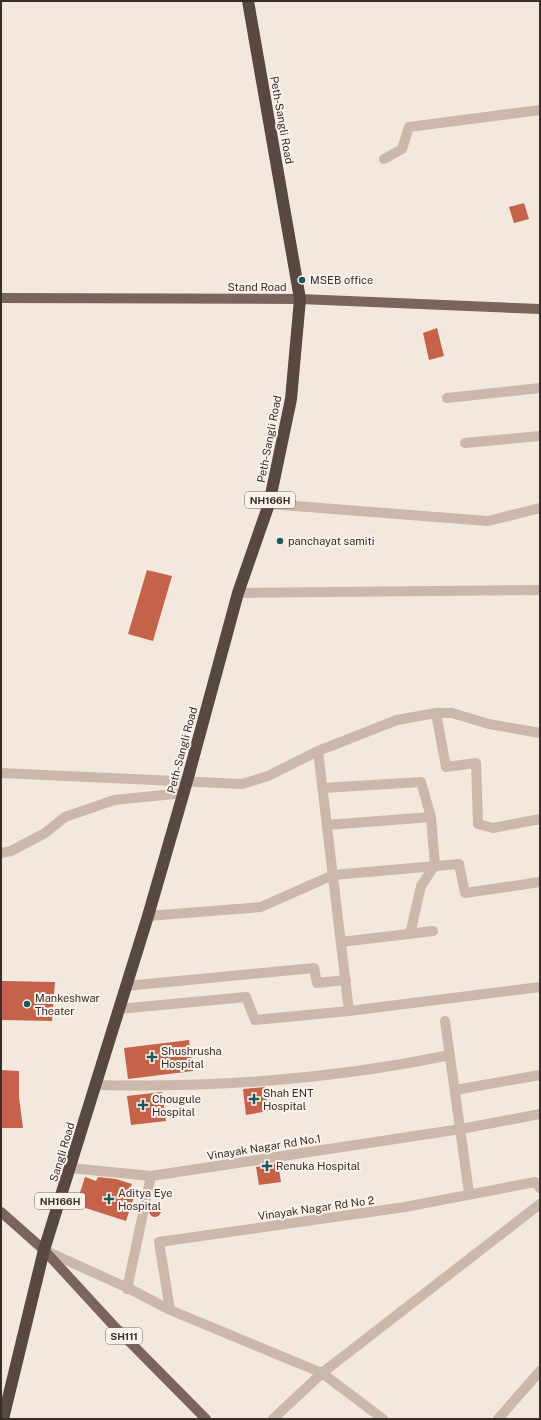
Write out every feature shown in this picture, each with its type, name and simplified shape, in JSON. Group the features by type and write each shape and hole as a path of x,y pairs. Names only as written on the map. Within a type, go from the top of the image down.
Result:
{"highway":[{"name":"Peth-Sangli Road","path":"126,986 184,793 238,593 269,504 291,399 300,300 248,1"},
{"name":"Sangli Road","path":"3,1419 44,1250 126,986"}],"main road":[{"name":"Stand Road","path":"1,298 300,300 540,309"},
{"path":"1,1212 44,1250"},
{"name":"SH111","path":"44,1250 206,1419"}],"street":[{"path":"384,159 402,149 409,127 540,110"},
{"path":"447,398 540,388"},
{"path":"465,442 540,436"},
{"path":"269,504 488,520 540,508"},
{"path":"238,593 540,590"},
{"path":"1,773 242,784 268,776 318,751 398,720 436,713 452,713 489,724 540,733"},
{"path":"436,713 446,767 476,763 478,824 493,828 540,819"},
{"path":"318,751 349,1011"},
{"path":"323,788 420,782 431,817 435,865 421,886 410,934"},
{"path":"1,853 11,851 45,833 64,817 114,800 184,793"},
{"path":"327,826 431,817"},
{"path":"148,916 261,907 333,875 435,865 459,864 465,893 540,882"},
{"path":"341,942 433,931"},
{"path":"126,986 314,968 317,983 346,980"},
{"path":"119,1009 246,997 255,1020 349,1011 540,987"},
{"path":"445,1021 469,1193"},
{"path":"96,1085 169,1086 285,1079 404,1064 450,1055"},
{"path":"455,1090 540,1075"},
{"name":"Vinayak Nagar Rd No.1","path":"70,1168 151,1176 461,1129 540,1114"},
{"path":"127,1289 151,1176"},
{"name":"Vinayak Nagar Rd No 2","path":"170,1310 159,1242 405,1207 469,1193 535,1182 540,1188"},
{"path":"273,1419 322,1373 540,1204"},
{"path":"44,1250 170,1310 322,1373 383,1419"},
{"path":"498,1419 540,1371"}],"building":[{"path":"524,203 529,219 514,223 509,207"},
{"path":"437,328 444,356 429,360 423,333"},
{"path":"147,570 172,576 153,641 128,634"},
{"name":"Mankeshwar Theater","path":"2,981 55,982 52,1021 1,1020"},
{"path":"189,1040 193,1071 128,1079 124,1048"},
{"path":"1,1070 19,1071 19,1097 23,1128 1,1128"},
{"path":"265,1087 268,1111 246,1115 243,1089"},
{"path":"162,1092 166,1121 131,1125 127,1096"},
{"path":"278,1163 281,1182 259,1185 256,1167"},
{"path":"85,1177 96,1181 98,1177 116,1179 132,1184 129,1192 135,1194 126,1221 76,1205"},
{"path":"155,1205 159,1207 161,1211 159,1215 155,1217 151,1215 149,1211 151,1207"}],"place":[{"name":"MSEB office","path":"302,280"},
{"name":"panchayat samiti","path":"280,541"},
{"name":"Mankeshwar Theater","path":"27,1004"},
{"name":"Shushrusha Hospital","path":"152,1057"},
{"name":"Shah ENT Hospital","path":"254,1099"},
{"name":"Chougule Hospital","path":"143,1105"},
{"name":"Renuka Hospital","path":"267,1166"},
{"name":"Aditya Eye Hospital","path":"109,1199"}]}
